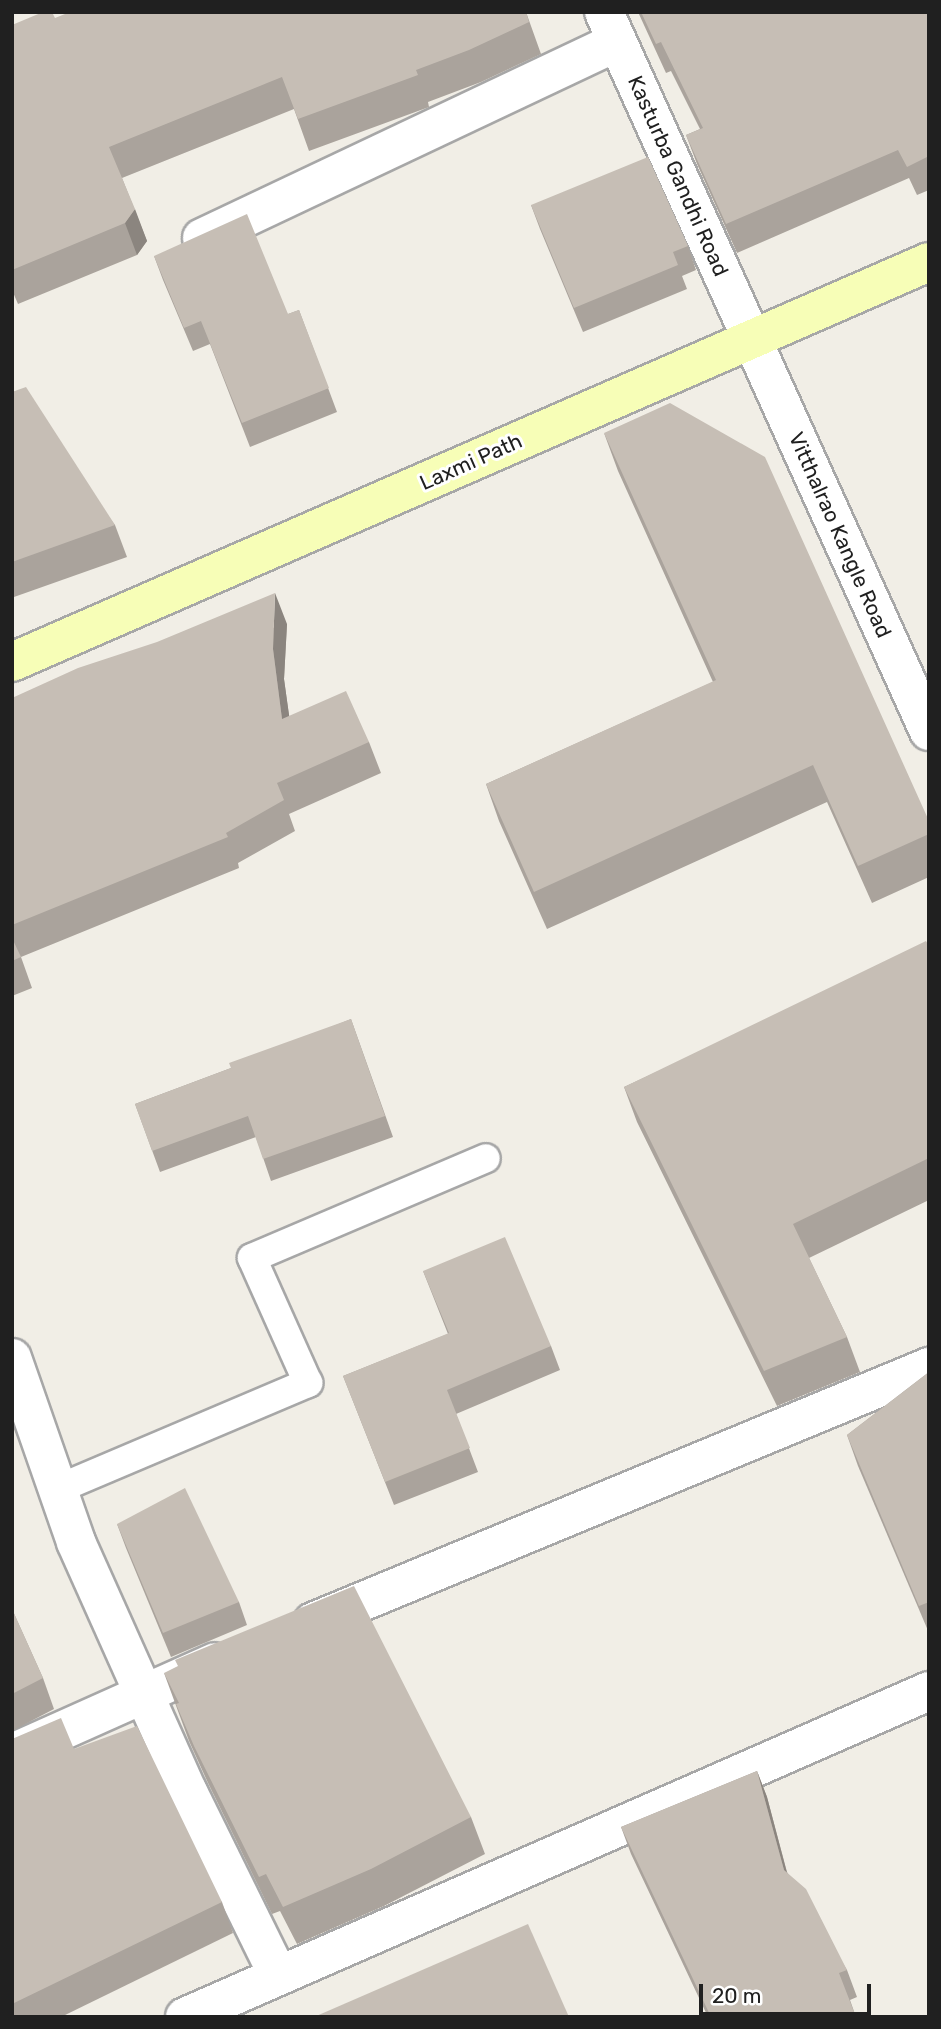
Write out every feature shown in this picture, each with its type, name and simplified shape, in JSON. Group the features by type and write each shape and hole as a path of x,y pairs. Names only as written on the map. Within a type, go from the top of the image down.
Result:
{"street":[{"path":"170,253 611,27"},
{"name":"Kasturba Gandhi Road","path":"611,27 752,340"},
{"name":"Laxmi Path","path":"12,662 929,262"},
{"name":"Vitthalrao Kangle Road","path":"752,340 929,731"},
{"path":"12,1359 76,1542 188,1792 278,1975"},
{"path":"285,1633 929,1367"},
{"path":"12,1753 143,1692 246,1649"},
{"path":"185,2017 929,1691"}],"lane":[{"path":"58,1489 308,1383 252,1258 486,1158"}],"building":[{"path":"43,12 52,12 55,18 70,12 526,12 529,22 469,50 416,70 418,75 298,119 282,77 109,147 135,209 125,223 12,270 12,25"},
{"path":"641,12 929,12 929,156 907,167 898,150 726,224 686,135 703,128 661,42 656,44"},
{"path":"648,157 688,246 673,252 678,265 574,308 531,205"},
{"path":"247,214 288,314 299,310 329,388 242,423 201,321 184,328 154,256"},
{"path":"26,387 115,525 12,562 12,392"},
{"path":"670,403 765,457 929,821 929,834 858,866 813,765 534,892 486,784 716,680 604,433"},
{"path":"275,593 273,649 282,719 346,691 369,742 277,783 284,800 226,833 228,837 12,925 12,698 78,668 157,642"},
{"path":"12,938 21,957 12,961"},
{"path":"926,941 929,946 929,1158 793,1224 847,1337 764,1371 624,1087"},
{"path":"351,1019 385,1116 263,1159 248,1116 152,1151 135,1104 231,1068 229,1063"},
{"path":"505,1237 551,1346 447,1390 470,1448 385,1482 343,1376 449,1333 423,1271"},
{"path":"929,1372 929,1602 919,1606 847,1435"},
{"path":"185,1488 239,1602 163,1633 117,1524"},
{"path":"354,1586 471,1817 371,1869 283,1907 266,1874 259,1877 194,1746 176,1704 179,1703 164,1673 178,1666 175,1660"},
{"path":"12,1609 43,1678 12,1694"},
{"path":"61,1718 74,1749 137,1726 222,1902 12,2004 12,1739"},
{"path":"757,1771 784,1870 806,1889 847,1970 839,1973 856,2017 711,2017 621,1827"},
{"path":"528,1924 569,2017 314,2017"}]}
